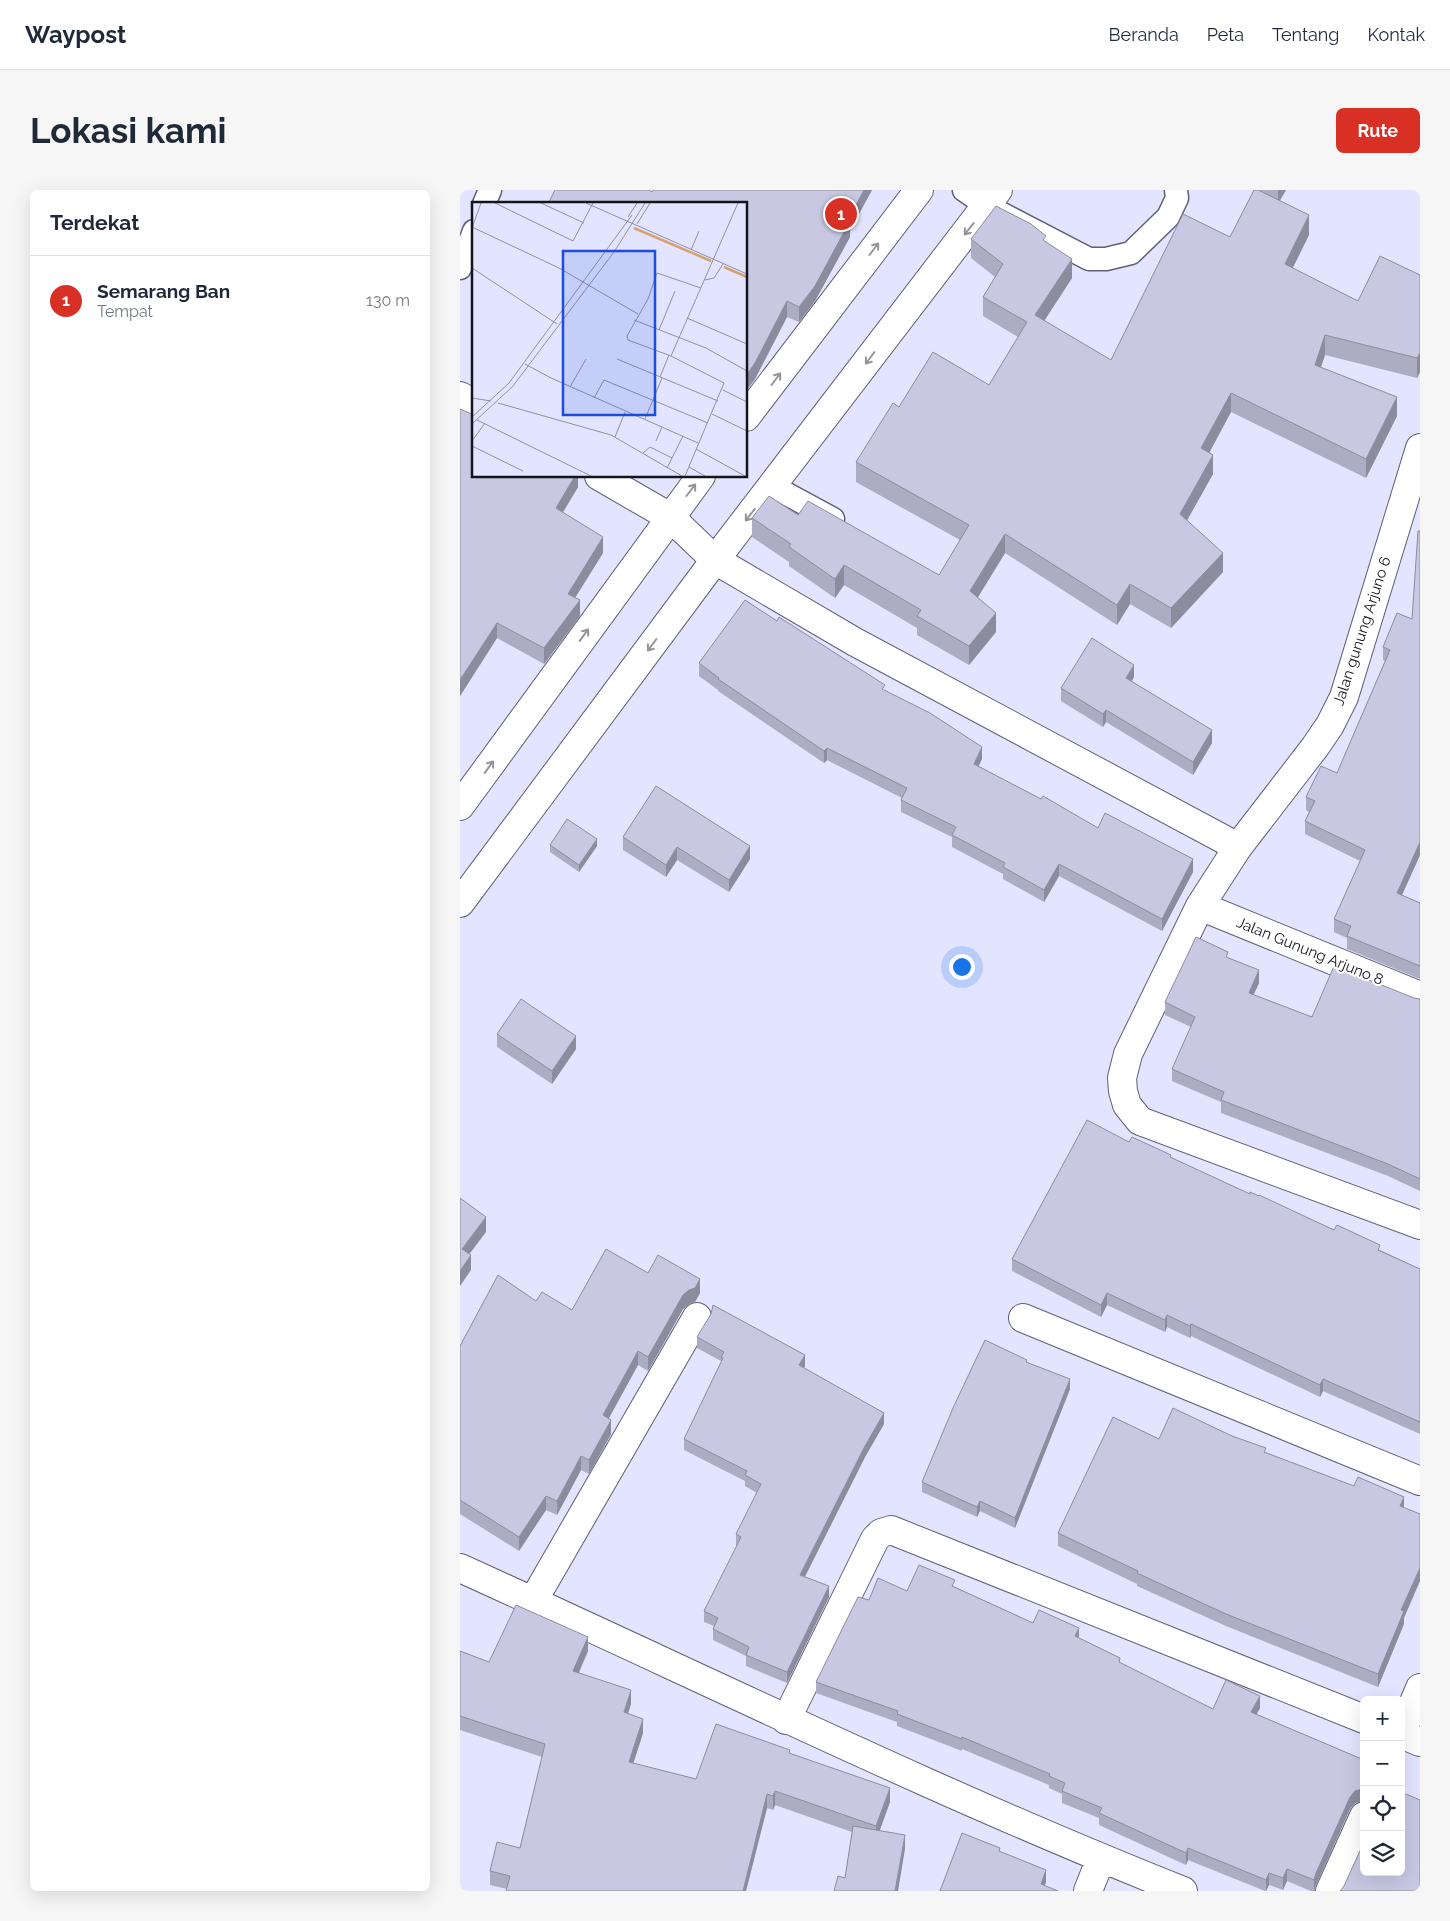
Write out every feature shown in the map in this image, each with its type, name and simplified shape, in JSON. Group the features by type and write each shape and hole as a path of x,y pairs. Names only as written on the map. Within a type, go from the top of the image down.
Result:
{"street":[{"path":"748,414 919,190"},
{"path":"460,904 715,560 992,198"},
{"path":"460,396 472,403"},
{"name":"Jalan gunung Arjuno 6","path":"1420,448 1344,697 1330,725 1315,747 1238,847 1200,906 1128,1054 1122,1078 1127,1106 1140,1121 1420,1225"},
{"path":"602,478 670,517 715,560 855,642 1238,847"},
{"path":"460,806 700,478"},
{"name":"Jalan Gunung Arjuno 8","path":"1200,906 1420,996"},
{"path":"533,1601 698,1317"},
{"path":"1023,1318 1420,1481"},
{"path":"786,1720 875,1539 881,1533 891,1530 1360,1717"},
{"path":"460,1568 786,1720 1101,1858 1183,1891"},
{"path":"1420,1688 1401,1734 1420,1742"},
{"path":"1330,1891 1360,1825"},
{"path":"1088,1891 1101,1858"}],"lane":[{"path":"485,202 490,190"},
{"path":"964,190 992,198 1089,259 1106,260 1131,253 1168,217 1177,198 1176,190"},
{"path":"460,268 472,237"},
{"path":"772,486 847,527"}],"building":[{"path":"555,190 649,190 652,192 653,190 864,190 848,220 850,221 815,286 799,307 787,301 748,373 748,202 549,202"},
{"path":"1254,190 1258,190 1309,215 1285,264 1358,301 1380,256 1420,275 1420,353 1417,358 1325,335 1315,365 1397,397 1366,459 1231,393 1201,448 1213,455 1180,514 1223,553 1171,608 1130,584 1117,605 1005,534 970,591 996,613 969,646 917,616 921,610 844,565 835,579 789,547 791,544 752,518 769,496 798,515 808,501 939,575 969,525 856,462 893,403 899,407 933,352 989,385 1027,322 983,297 1003,264 971,239 996,206 1031,224 1046,236 1043,240 1072,259 1035,315 1111,360 1183,214 1230,237"},
{"path":"460,409 472,414 472,478 574,478 556,508 603,537 568,594 580,600 544,648 497,623 460,680"},
{"path":"1418,531 1420,531 1420,842 1397,893 1420,903 1420,966 1347,936 1351,926 1334,919 1365,850 1305,821 1315,801 1306,797 1321,766 1337,773 1390,650 1383,647 1397,613 1412,619"},
{"path":"745,600 777,621 779,617 885,685 882,689 930,713 982,747 974,764 1041,799 1043,796 1098,828 1105,813 1193,859 1162,919 1059,864 1044,890 1003,867 1005,863 952,835 956,827 901,800 907,788 827,748 824,751 718,679 699,663"},
{"path":"1092,638 1134,665 1126,678 1212,730 1193,762 1106,710 1103,714 1061,688"},
{"path":"656,786 750,846 729,880 677,847 666,865 623,837"},
{"path":"567,819 597,839 579,865 550,845"},
{"path":"1196,937 1228,952 1226,957 1259,970 1249,993 1312,1017 1334,966 1420,999 1420,1179 1388,1164 1221,1100 1224,1092 1172,1069 1195,1017 1165,1002"},
{"path":"521,999 576,1036 552,1071 497,1034"},
{"path":"1087,1120 1129,1142 1132,1137 1250,1194 1250,1192 1259,1195 1334,1230 1337,1225 1380,1245 1378,1250 1420,1269 1420,1422 1323,1379 1320,1385 1191,1324 1190,1326 1167,1315 1165,1320 1107,1293 1101,1305 1012,1259"},
{"path":"460,1198 486,1217 462,1249 471,1255 460,1271"},
{"path":"606,1249 648,1273 658,1255 700,1279 695,1288 683,1295 648,1357 638,1351 603,1415 611,1420 589,1460 581,1456 557,1501 546,1496 519,1537 460,1500 460,1346 498,1275 536,1301 542,1292 572,1310"},
{"path":"713,1305 805,1355 799,1365 884,1413 865,1446 800,1575 829,1586 787,1672 746,1655 749,1647 713,1629 718,1618 704,1611 741,1537 736,1534 761,1484 745,1475 747,1471 684,1439 723,1358 721,1357 724,1352 697,1337 711,1314"},
{"path":"985,1340 1027,1360 1026,1362 1070,1379 1015,1518 980,1501 977,1507 922,1482 953,1408"},
{"path":"1173,1408 1232,1436 1266,1448 1264,1452 1354,1486 1358,1477 1404,1497 1400,1506 1420,1514 1420,1568 1401,1610 1404,1611 1378,1674 1226,1614 1137,1573 1138,1571 1058,1533 1113,1417 1159,1439"},
{"path":"919,1565 955,1580 952,1586 1033,1623 1039,1610 1079,1628 1075,1636 1120,1658 1119,1662 1213,1709 1226,1680 1260,1696 1251,1712 1360,1758 1360,1790 1355,1791 1350,1797 1314,1880 1287,1869 1283,1878 1269,1873 1266,1880 1188,1848 1186,1853 1099,1813 1102,1808 1062,1791 1065,1783 1049,1776 1050,1774 962,1737 962,1739 897,1714 898,1711 816,1682 858,1597 869,1600 878,1578 907,1591"},
{"path":"516,1605 588,1637 573,1671 631,1690 624,1712 643,1719 629,1762 696,1779 716,1724 790,1750 789,1753 890,1788 876,1826 775,1791 773,1796 767,1794 743,1891 506,1891 510,1876 490,1871 497,1842 520,1848 545,1744 460,1716 460,1651 489,1662"},
{"path":"1405,1794 1420,1800 1420,1891 1340,1891 1360,1851 1360,1876 1405,1876"},
{"path":"853,1826 905,1835 895,1891 834,1891 838,1876 845,1878"},
{"path":"962,1833 1000,1848 999,1851 1046,1870 1041,1884 1058,1891 940,1891"}],"place":[{"name":"Semarang Ban","path":"841,214"}]}
